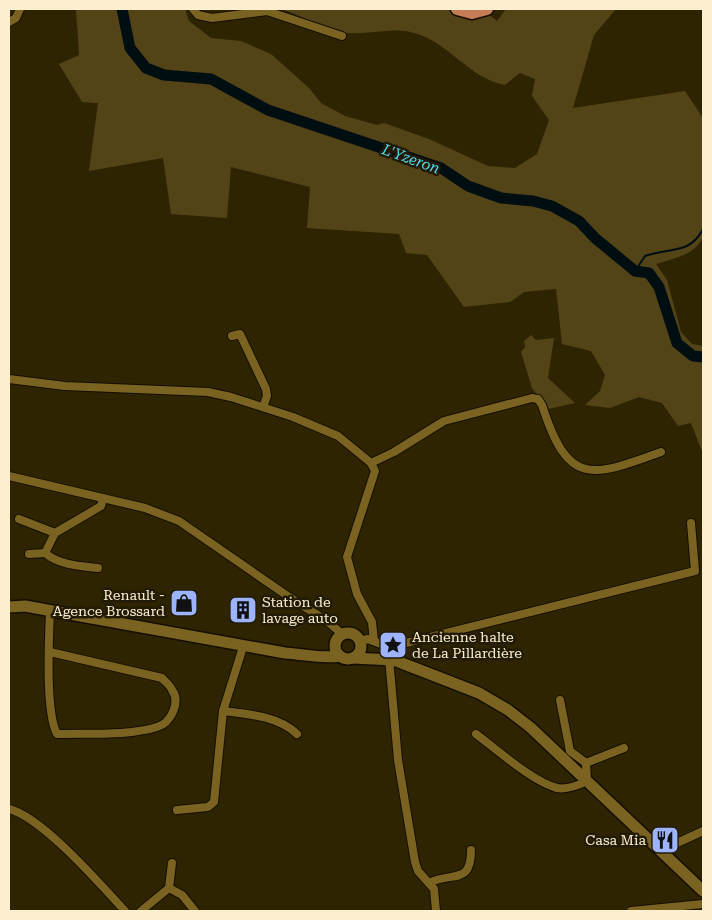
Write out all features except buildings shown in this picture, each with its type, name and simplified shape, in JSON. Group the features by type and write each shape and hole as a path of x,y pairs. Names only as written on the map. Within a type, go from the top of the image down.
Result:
{"main road":[{"path":"457,9 472,13 487,9"},
{"path":"9,608 25,606 244,647 325,658 340,656 346,659 385,658"},
{"path":"314,655 334,645 342,634 350,633 360,643 385,658 493,700 530,727 662,850 703,891"},
{"path":"353,658 359,653 360,643"},
{"path":"334,645 340,656"}],"street":[{"path":"9,22 16,18 20,9"},
{"path":"193,9 198,15 212,18 267,11 342,36"},
{"path":"232,336 240,334 266,389 267,396 263,407"},
{"path":"9,379 75,386 208,392 263,407 338,436 371,463 375,471 347,557 357,594 372,622 374,641"},
{"path":"371,463 394,452 444,421 532,398 538,399 542,405 558,448 568,460 581,467 596,471 608,470 661,452"},
{"path":"9,476 144,508 180,521 289,597 327,621 342,634"},
{"path":"45,553 55,533 101,506 103,498"},
{"path":"19,519 55,533"},
{"path":"360,643 374,641 386,646 406,643 695,571 691,523"},
{"path":"29,554 45,553 52,559 72,565 98,568"},
{"path":"50,611 50,652 52,725 57,734 142,730 159,727 170,718 175,706 174,691 162,678 50,652"},
{"path":"177,810 208,807 214,802 223,711 244,647"},
{"path":"385,658 414,862 418,871 434,889 436,911"},
{"path":"476,734 518,765 558,788 576,787 587,781 586,764 570,751 560,700"},
{"path":"223,711 260,716 289,727 296,734"},
{"path":"586,764 624,748"},
{"path":"9,809 19,811 54,838 87,869 126,911"},
{"path":"662,850 703,831"},
{"path":"429,883 462,876 467,872 471,861 471,850"},
{"path":"141,911 169,888 172,863"},
{"path":"169,888 182,896 192,910"},
{"path":"631,911 703,904"}],"shaded area":[{"path":"76,9 185,9 189,21 211,38 241,41 271,54 309,88 321,103 345,116 377,125 384,123 429,139 488,166 515,168 537,154 549,120 532,96 535,79 520,73 505,85 480,75 438,44 414,33 405,31 342,32 326,28 281,9 482,9 497,21 506,9 616,9 594,35 573,108 685,91 703,118 703,237 689,252 656,264 667,280 681,332 692,344 703,346 703,454 691,423 678,426 662,403 639,397 610,408 585,405 600,391 605,375 591,351 562,344 556,289 524,292 510,302 464,307 427,255 406,253 399,234 307,228 310,187 231,167 227,218 171,214 163,158 89,171 98,103 82,102 59,64 79,55"},
{"path":"531,335 536,340 554,338 548,378 575,403 548,409 532,388 521,352 525,347 524,341"}],"waterway":[{"name":"L'Yzeron","path":"122,9 130,48 146,68 164,75 211,79 268,110 441,168 468,186 501,198 533,201 552,206 579,221 595,238 635,271 649,273 659,287 677,343 693,356 703,357"},
{"path":"635,271 645,256 685,247 692,243 703,229"}],"place":[{"name":"Renault - Agence Brossard","path":"184,603"},
{"name":"Station de lavage auto","path":"243,610"},
{"name":"Ancienne halte de La Pillardière","path":"393,645"},
{"name":"Casa Mia","path":"665,840"}]}
